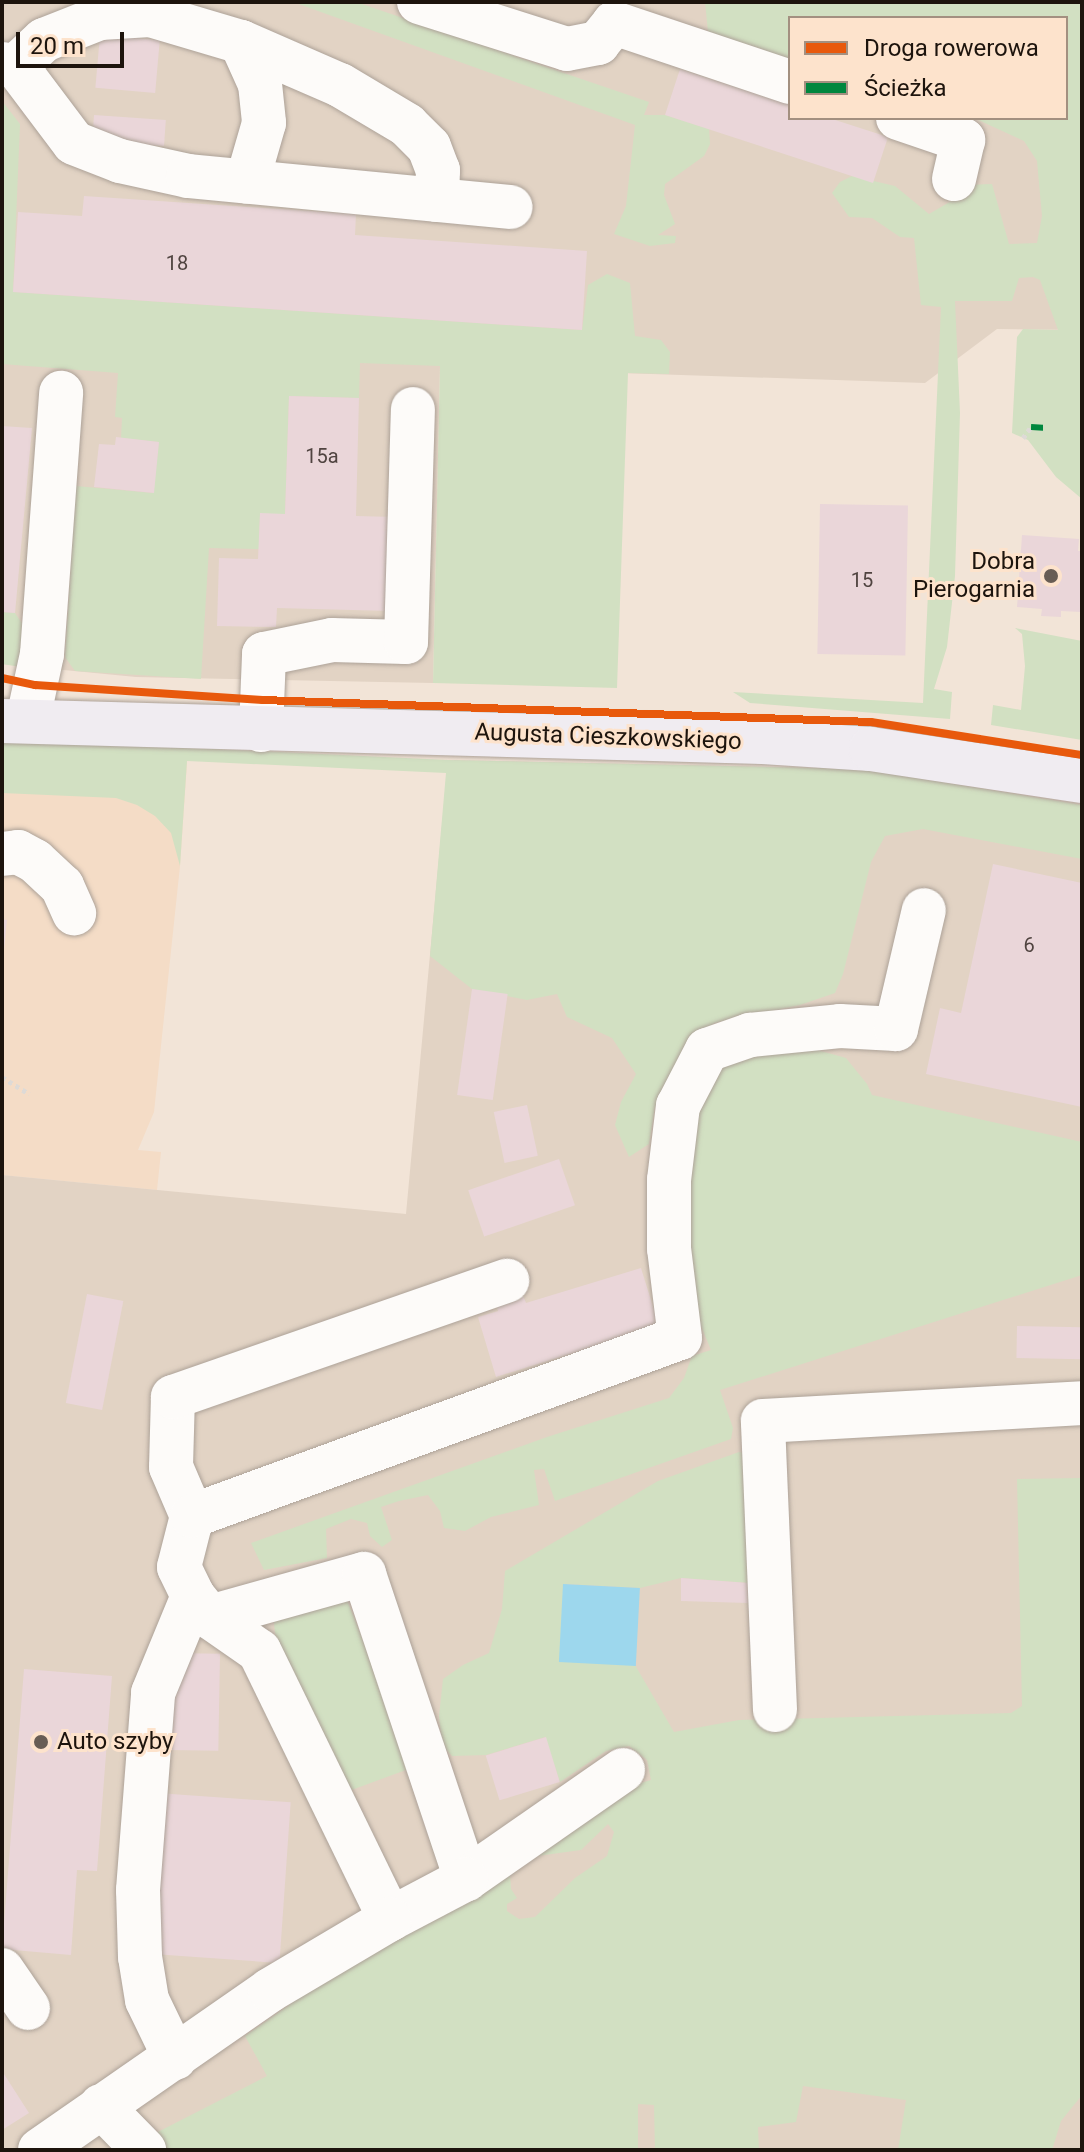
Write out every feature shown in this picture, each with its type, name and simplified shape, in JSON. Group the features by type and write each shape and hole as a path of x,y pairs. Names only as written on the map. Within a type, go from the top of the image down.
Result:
{"main road":[{"name":"Augusta Cieszkowskiego","path":"12,708 127,723 261,730 763,742 871,749 1082,781"}],"lane":[{"path":"419,2 567,49 598,43 614,23 788,81"},
{"path":"437,200 438,170 429,147 407,125 340,85 241,42 150,15 100,18 44,40 9,65 74,143 120,161 188,176 247,182 437,200 511,207"},
{"path":"241,42 260,84 264,123 247,182"},
{"path":"904,120 963,140 954,179"},
{"path":"12,708 42,654 61,393"},
{"path":"261,730 264,654 332,640 406,642 413,409"},
{"path":"2,833 24,843 18,858 62,886 74,913"},
{"path":"192,1516 680,1338 669,1249 669,1180 678,1106 707,1050 750,1035 840,1026 896,1029 924,910"},
{"path":"390,1919 259,1651 202,1606 179,1567 192,1516 171,1467 173,1397 507,1281"},
{"path":"775,1710 763,1421 1082,1403"},
{"path":"175,2058 147,2000 140,1957 138,1890 153,1693 202,1606 364,1574 466,1879"},
{"path":"40,2150 270,1990 390,1919 466,1879 623,1770"},
{"path":"2,1970 28,2008"},
{"path":"101,2106 144,2150"}],"path":[{"path":"1023,438 1031,427"},
{"path":"2,1077 29,1094"}],"shaded area":[{"path":"2,2 1082,2 1082,330 997,329 925,383 440,367 433,683 136,677 2,664"},
{"path":"2,740 188,748 180,866 154,1112 138,1150 161,1152 157,1190 2,1175"},
{"path":"448,760 862,769 1082,804 1082,2150 2,2150 2,1175 406,1214"}],"green space":[{"path":"293,2 356,2 649,102 644,115 665,115 709,129 710,144 704,156 665,184 664,195 675,224 658,235 676,236 675,243 650,246 614,234 626,206 635,125"},
{"path":"705,2 1082,2 1082,499 1056,477 1028,440 1012,433 1017,337 1023,329 1058,330 1040,280 1019,278 1012,301 955,301 960,413 955,576 947,647 934,689 952,692 950,719 750,703 733,692 923,703 941,307 921,305 914,238 900,237 872,218 849,217 832,193 840,182 852,176 895,186 929,214 953,200 965,185 992,184 1009,244 1037,243 1042,216 1037,161 1024,141 978,120 1068,120 1068,16 788,16 788,59 708,32"},
{"path":"2,101 20,124 13,292 582,330 588,285 607,274 630,283 635,336 661,340 670,352 669,374 628,373 617,688 433,683 440,366 360,363 359,398 289,396 285,514 260,514 259,549 209,548 201,679 75,671 65,657 76,486 153,493 159,442 121,438 122,418 115,417 118,373 2,364"},
{"path":"2,612 15,613 35,642 27,668 2,664"},
{"path":"1015,628 1082,641 1082,740 991,725 993,705 1021,710 1025,666 1022,634"},
{"path":"2,739 448,760 862,769 1082,805 1082,859 923,829 885,836 871,862 843,974 835,993 800,1005 714,1023 694,1044 655,1107 649,1144 629,1157 615,1125 621,1102 636,1074 612,1038 567,1017 557,994 527,1000 472,989 430,956 446,773 187,761 180,866 171,833 155,816 137,805 116,798 2,793"},
{"path":"782,1040 846,1058 872,1095 1082,1142 1082,1275 720,1390 733,1428 731,1439 555,1501 544,1469 534,1470 539,1505 491,1517 465,1531 444,1528 440,1511 428,1495 399,1501 381,1507 392,1540 382,1547 370,1536 367,1523 351,1519 326,1529 327,1558 264,1570 251,1543 547,1437 669,1398 684,1378 692,1356 711,1350 686,1290 679,1211 709,1061"},
{"path":"739,1452 752,1454 749,1583 681,1578 640,1588 564,1584 635,1665 674,1732 739,1720 1011,1713 1022,1706 1017,1479 1082,1478 1082,2095 1061,2121 1052,2150 898,2150 906,2100 803,2086 796,2122 758,2127 759,2150 655,2150 654,2105 638,2104 638,2150 161,2150 150,2136 267,2076 245,2036 387,1936 613,1791 651,1780 647,1760 629,1746 606,1751 560,1782 545,1737 486,1755 452,1756 442,1745 439,1716 443,1679 489,1653 502,1609 505,1571 658,1481","holes":["608,1824 614,1832 607,1856 575,1878 535,1917 519,1919 507,1911 507,1904 517,1898 511,1889 510,1873 537,1856 581,1850"]},
{"path":"345,1595 414,1767 338,1795 277,1653 273,1613"}],"water":[{"path":"563,1584 640,1588 636,1666 559,1662"}],"building":[{"path":"100,35 160,40 155,93 95,88"},
{"path":"680,69 788,104 788,120 835,120 888,137 873,183 665,115"},
{"path":"94,115 166,120 164,146 92,141"},
{"path":"84,196 356,214 355,235 587,251 582,330 13,292 18,212 82,216"},
{"path":"289,396 359,398 356,516 394,517 391,611 277,608 276,627 217,626 219,558 258,559 260,513 285,514"},
{"path":"2,426 32,428 15,613 2,612"},
{"path":"116,437 159,442 154,493 94,487 99,444 115,445"},
{"path":"820,504 908,506 905,656 817,654"},
{"name":"Dobra Pierogarnia","path":"1022,535 1079,539 1078,551 1082,551 1081,612 1061,611 1061,617 1041,616 1042,609 1017,607"},
{"path":"993,864 1082,883 1082,1107 926,1074 940,1008 961,1013"},
{"path":"2,919 7,920 4,950 2,950"},
{"path":"472,989 508,994 493,1100 457,1095"},
{"path":"527,1105 538,1156 505,1163 494,1112"},
{"path":"559,1159 575,1205 484,1237 468,1190"},
{"path":"641,1268 659,1326 496,1377 478,1317 498,1311 495,1301 522,1293 526,1303"},
{"path":"87,1294 123,1301 102,1410 66,1403"},
{"path":"1017,1326 1082,1327 1081,1359 1016,1358"},
{"path":"681,1578 749,1583 748,1603 681,1601"},
{"path":"171,1653 220,1654 218,1751 169,1750"},
{"path":"24,1669 112,1676 97,1871 77,1870 71,1955 2,1949"},
{"path":"546,1737 560,1782 499,1800 486,1755"},
{"path":"157,1793 291,1802 279,1963 146,1954"},
{"path":"2,2071 29,2113 2,2130"}],"marked path":[{"path":"1031,427 1047,428"}],"cycle path":[{"path":"2,678 35,685 263,700 871,722 1082,755"}],"place":[{"name":"Dobra Pierogarnia","path":"1051,576"},
{"name":"Auto szyby","path":"41,1742"}]}
